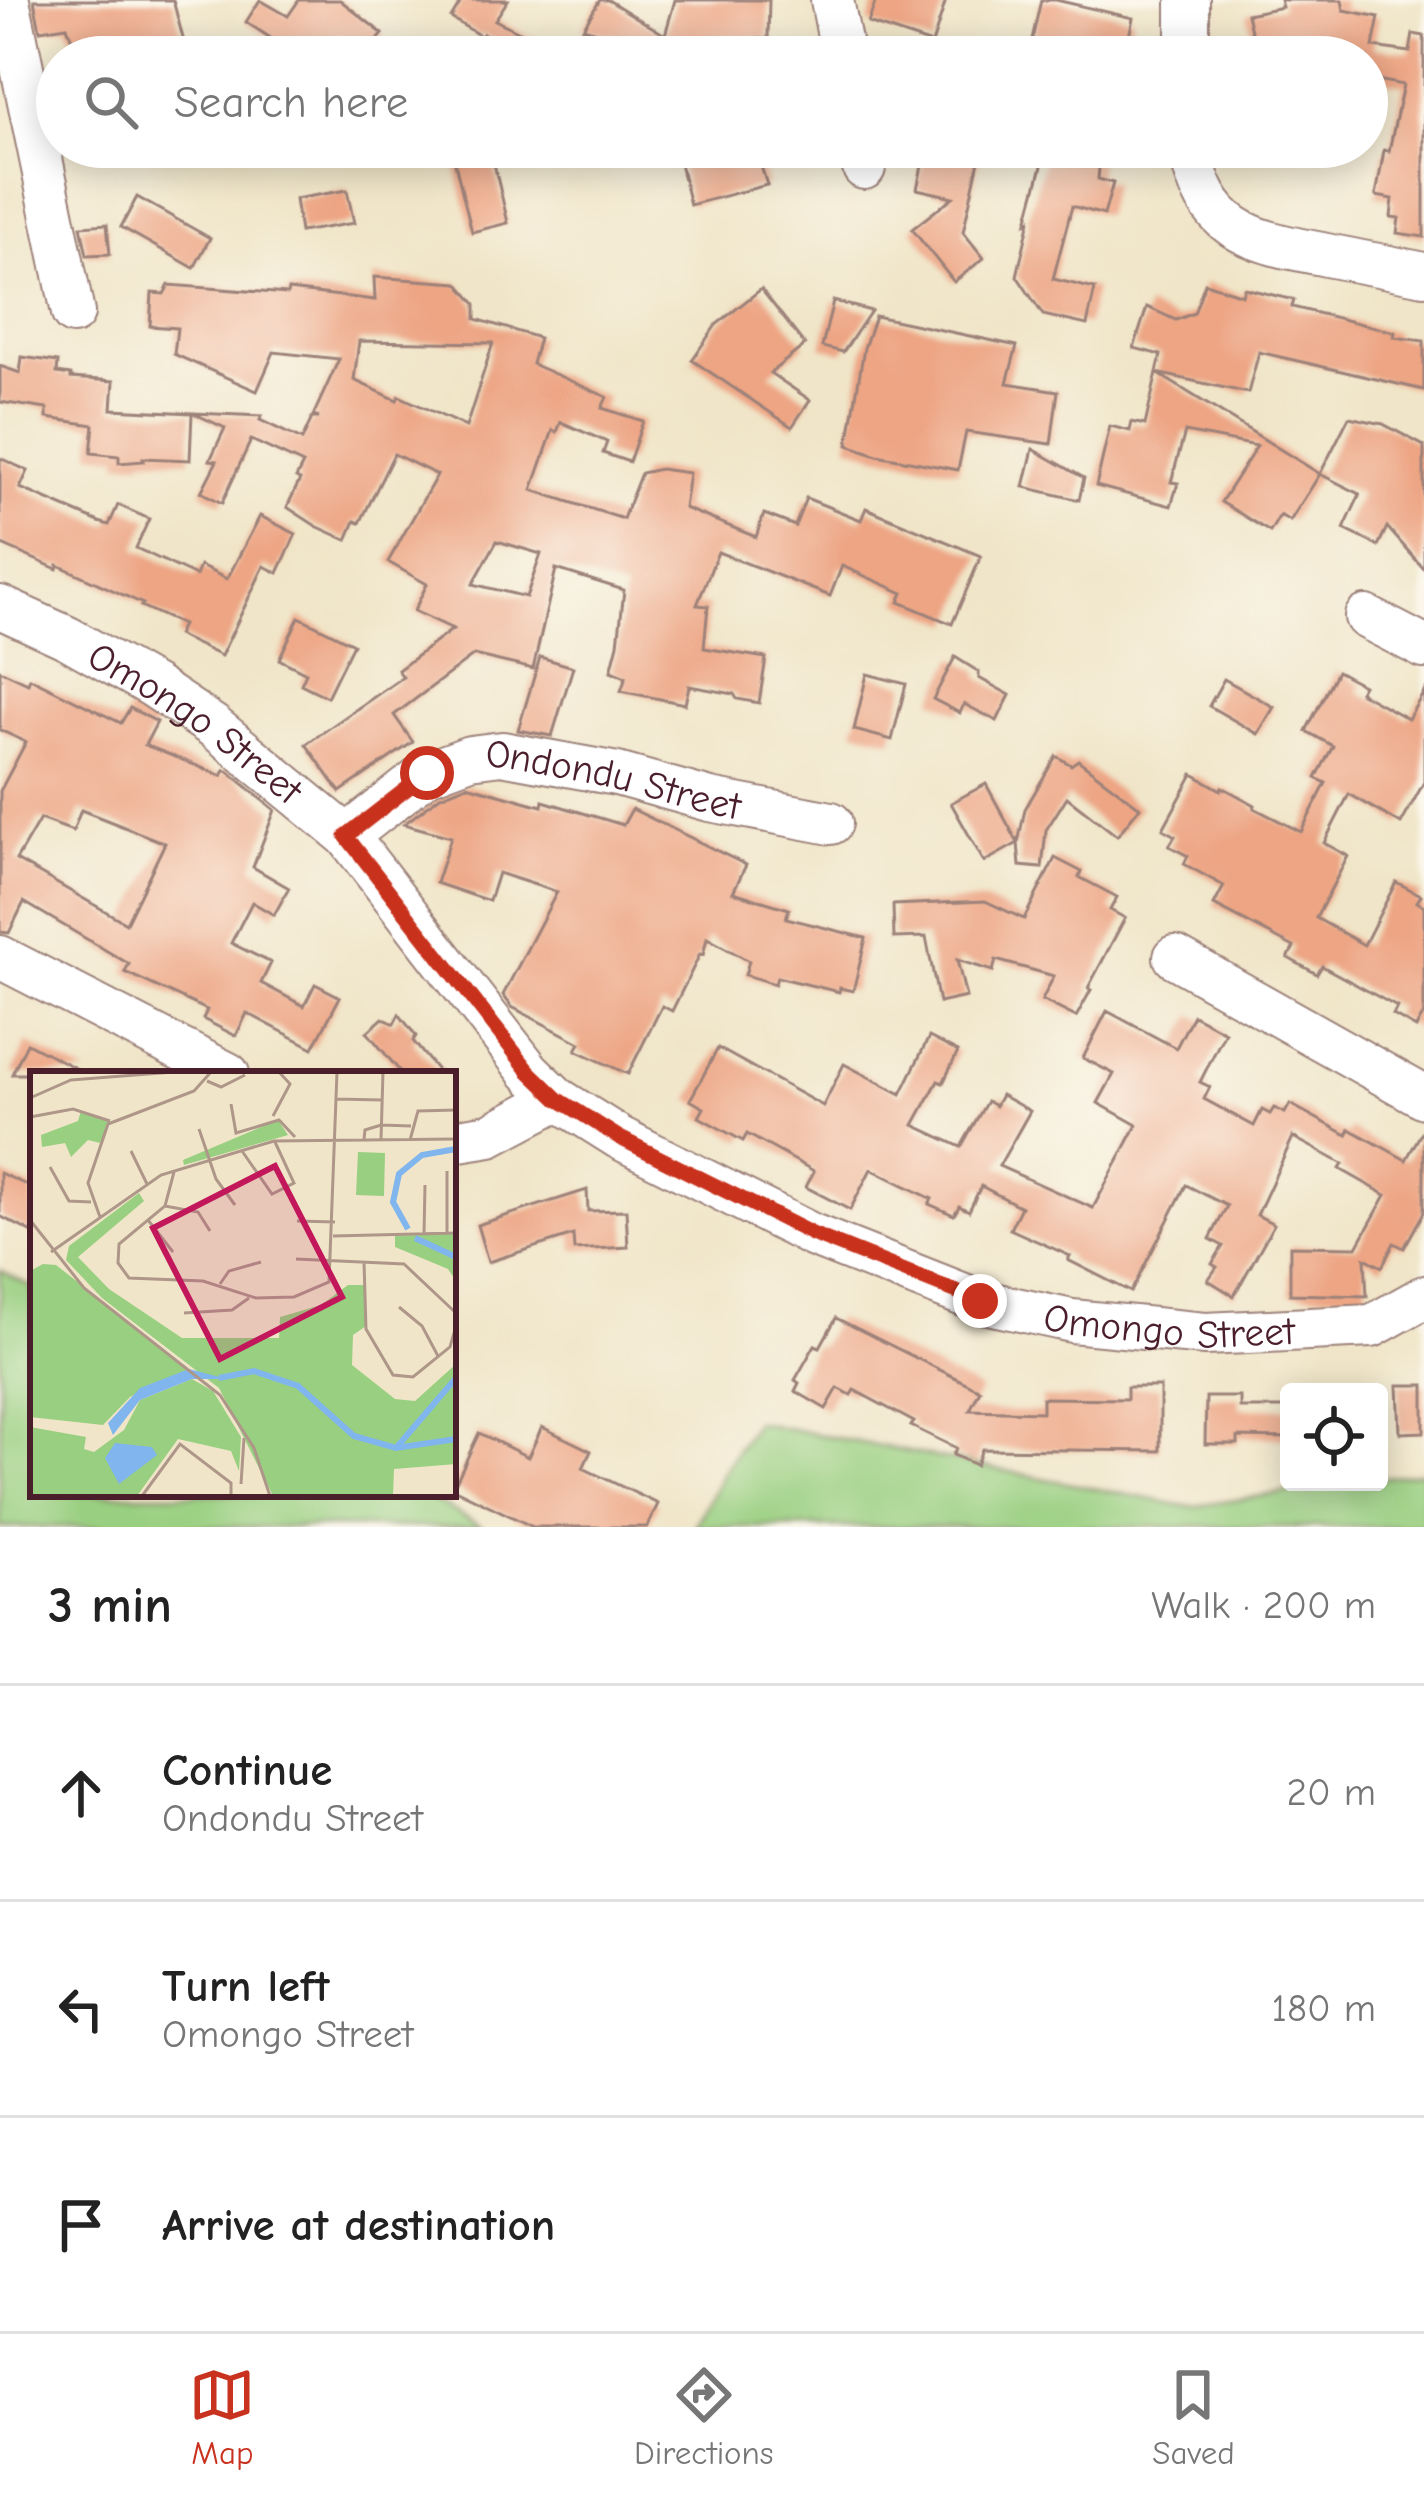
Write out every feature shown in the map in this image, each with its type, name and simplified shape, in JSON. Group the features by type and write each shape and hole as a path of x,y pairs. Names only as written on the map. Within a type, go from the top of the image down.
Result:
{"street":[{"path":"8,0 36,135"},
{"path":"832,0 839,36"},
{"path":"1188,0 1188,36"},
{"path":"43,168 73,313"},
{"path":"1193,168 1208,203 1231,226 1261,243 1424,274"},
{"name":"Omongo Street","path":"0,607 68,638 153,686 213,726 346,836 529,1071 558,1099 620,1138 812,1234 980,1301 1072,1322 1204,1334 1372,1326 1424,1297"},
{"path":"1366,617 1424,647"},
{"name":"Ondondu Street","path":"346,836 427,773 470,757 502,753 831,823"},
{"path":"1175,956 1424,1097"},
{"path":"0,957 222,1071"},
{"path":"456,1141 490,1135 558,1099"}],"green space":[{"path":"0,1270 30,1286 30,1497 428,1497 483,1527 0,1527"},
{"path":"755,1422 1190,1507 1296,1491 1388,1491 1388,1477 1424,1472 1424,1527 695,1527"}],"building":[{"path":"34,0 173,0 182,36 71,36 67,26 40,30"},
{"path":"260,0 288,16 299,0 340,0 383,34 268,36 246,22"},
{"path":"462,0 508,0 495,20 528,36 480,36 451,18"},
{"path":"600,0 608,0 665,35 675,0 769,0 768,36 611,36 583,28"},
{"path":"876,0 946,0 935,36 908,36 868,23"},
{"path":"1041,0 1133,18 1129,36 1033,36"},
{"path":"1280,0 1342,0 1344,10 1379,17 1375,36 1252,36 1247,14 1282,7"},
{"path":"1413,34 1424,36 1424,237 1397,233 1399,218 1391,217 1393,199 1376,196 1381,168 1388,168 1403,85 1388,82 1388,49 1410,52"},
{"path":"456,168 495,168 508,223 472,232"},
{"path":"681,168 762,168 767,185 690,205"},
{"path":"922,168 977,168 963,232 984,258 954,282 912,229 953,197 917,189"},
{"path":"1041,168 1099,168 1098,179 1113,183 1104,215 1072,206 1053,279 1095,289 1087,325 1043,315 1017,276 1030,220 1027,222"},
{"path":"347,190 354,223 300,232 295,199"},
{"path":"137,197 210,238 194,268 121,227"},
{"path":"107,224 110,254 87,255 81,226"},
{"path":"374,277 458,283 476,304 476,319 539,338 532,364 607,397 602,408 643,421 629,462 603,453 607,442 561,422 557,432 553,430 532,490 623,519 641,473 660,469 689,473 684,508 756,537 764,514 795,526 806,498 861,520 866,508 981,556 952,624 899,602 903,593 842,566 830,596 718,552 697,605 708,606 704,648 766,658 759,703 689,686 685,704 621,691 626,677 611,671 624,590 556,569 533,669 474,655 394,715 413,742 340,792 306,744 403,677 398,670 453,629 414,611 427,584 388,562 437,475 394,454 347,540 287,507 303,464 251,440 222,503 201,492 217,461 210,460 225,428 193,413 262,416 260,420 302,440 312,418 319,418 313,416 339,359 274,352 257,391 174,354 177,328 150,326 152,293 164,294 169,285 287,294 288,290 375,300","holes":["359,341 493,343 466,427 354,380","497,541 541,554 526,597 473,584"]},
{"path":"1205,283 1242,295 1244,288 1294,300 1292,307 1395,332 1394,337 1424,341 1424,390 1259,352 1248,393 1157,373 1320,474 1290,521 1280,515 1270,532 1221,502 1257,446 1185,432 1171,482 1178,483 1171,506 1096,486 1110,426 1130,431 1132,422 1145,425 1161,355 1134,348 1147,307 1176,320 1194,313"},
{"path":"761,289 805,345 770,373 810,400 792,427 692,360 716,325"},
{"path":"833,301 871,311 843,352 822,347"},
{"path":"875,316 1017,346 1007,383 1058,391 1051,444 966,432 958,470 848,445 864,348"},
{"path":"22,357 58,362 57,373 71,378 114,381 112,409 192,413 190,460 143,458 119,463 119,456 91,453 94,425 47,418 47,409 0,402 0,366 20,373"},
{"path":"1349,417 1383,424 1424,446 1424,569 1387,527 1378,546 1344,529 1360,494 1320,474"},
{"path":"1033,449 1084,478 1079,500 1024,487"},
{"path":"0,458 28,471 20,488 99,522 109,525 118,505 149,519 136,548 196,576 200,566 227,579 260,516 296,534 278,573 264,566 221,656 177,635 182,625 143,604 0,544"},
{"path":"299,617 353,644 327,697 301,684 306,673 279,659"},
{"path":"540,657 573,667 552,736 518,730"},
{"path":"955,657 979,672 979,678 1010,695 997,721 964,704 960,713 933,699"},
{"path":"0,670 28,683 30,678 121,723 130,708 157,722 145,745 222,776 225,770 229,772 275,810 253,867 289,888 274,915 252,902 231,943 271,963 261,983 304,1006 315,984 340,997 313,1048 247,1013 236,1036 203,1019 207,1010 125,972 129,964 24,902 9,933 0,932 0,791 26,742 0,730","holes":["81,810 165,843 126,923 16,860 40,819 73,831"]},
{"path":"1337,671 1363,685 1359,692 1408,719 1424,692 1424,782 1401,824 1349,794 1324,843 1348,856 1316,918 1364,945 1396,882 1421,895 1417,902 1424,906 1424,1014 1416,1028 1393,1015 1397,1007 1322,966 1317,974 1288,958 1294,947 1214,905 1224,886 1184,864 1188,856 1169,846 1175,836 1163,829 1193,774 1301,832 1326,783 1316,778 1333,746 1306,731"},
{"path":"867,674 906,684 892,740 854,730"},
{"path":"1224,679 1274,707 1258,734 1209,706"},
{"path":"1056,756 1071,765 1078,760 1140,807 1117,836 1067,797 1046,830 1042,868 1020,866 1018,843 1025,809"},
{"path":"986,784 1018,843 984,862 951,803"},
{"path":"467,785 623,825 632,809 746,865 733,892 789,909 786,918 866,938 853,991 777,977 775,984 745,975 749,961 707,938 703,955 672,1011 662,1006 628,1074 576,1050 580,1043 512,1007 503,995 557,892 498,873 489,901 436,883 451,837 404,824 440,796"},
{"path":"1055,858 1117,897 1110,910 1125,918 1076,1017 1042,1000 1054,976 996,960 993,971 957,960 966,997 939,1003 926,937 894,938 893,905 985,901 1024,919"},
{"path":"1107,1011 1176,1048 1193,1015 1225,1032 1200,1082 1210,1087 1204,1099 1254,1126 1262,1110 1285,1113 1290,1104 1406,1160 1424,1128 1424,1212 1404,1248 1394,1243 1382,1267 1365,1258 1367,1296 1290,1294 1290,1246 1357,1247 1386,1195 1293,1137 1257,1215 1274,1224 1234,1296 1208,1280 1223,1246 1210,1239 1227,1206 1186,1185 1131,1292 1068,1260 1070,1256 1010,1229 1021,1207 981,1186 969,1211 959,1206 954,1215 871,1169 850,1210 806,1187 814,1171 747,1134 743,1141 699,1117 704,1108 690,1100 718,1048 823,1106 844,1064 901,1094 929,1037 958,1052 914,1125 961,1147 987,1101 995,1106 1001,1095 1030,1111 999,1166 1093,1208 1137,1125 1098,1103 1114,1074 1083,1058"},
{"path":"399,1014 438,1071 400,1071 367,1032 383,1018 394,1024"},
{"path":"27,1043 81,1071 30,1071 12,1074"},
{"path":"0,1173 30,1187 30,1231 0,1216"},
{"path":"587,1190 588,1211 626,1210 628,1247 574,1250 573,1235 488,1262 477,1225"},
{"path":"836,1318 980,1390 970,1410 1042,1412 1042,1398 1127,1399 1127,1387 1160,1387 1160,1451 982,1449 976,1465 953,1455 956,1448 911,1426 914,1422 854,1390 851,1395 838,1388 826,1409 795,1391 799,1383 795,1380"},
{"path":"1398,1385 1424,1385 1424,1432 1400,1433"},
{"path":"1206,1397 1240,1397 1240,1408 1280,1408 1280,1438 1238,1437 1238,1444 1205,1444"},
{"path":"542,1427 591,1451 583,1468 658,1504 647,1527 533,1527 456,1489 479,1433 528,1457"}],"route":[{"path":"427,773 346,836 529,1071 558,1099 620,1138 812,1234 980,1301"}]}
